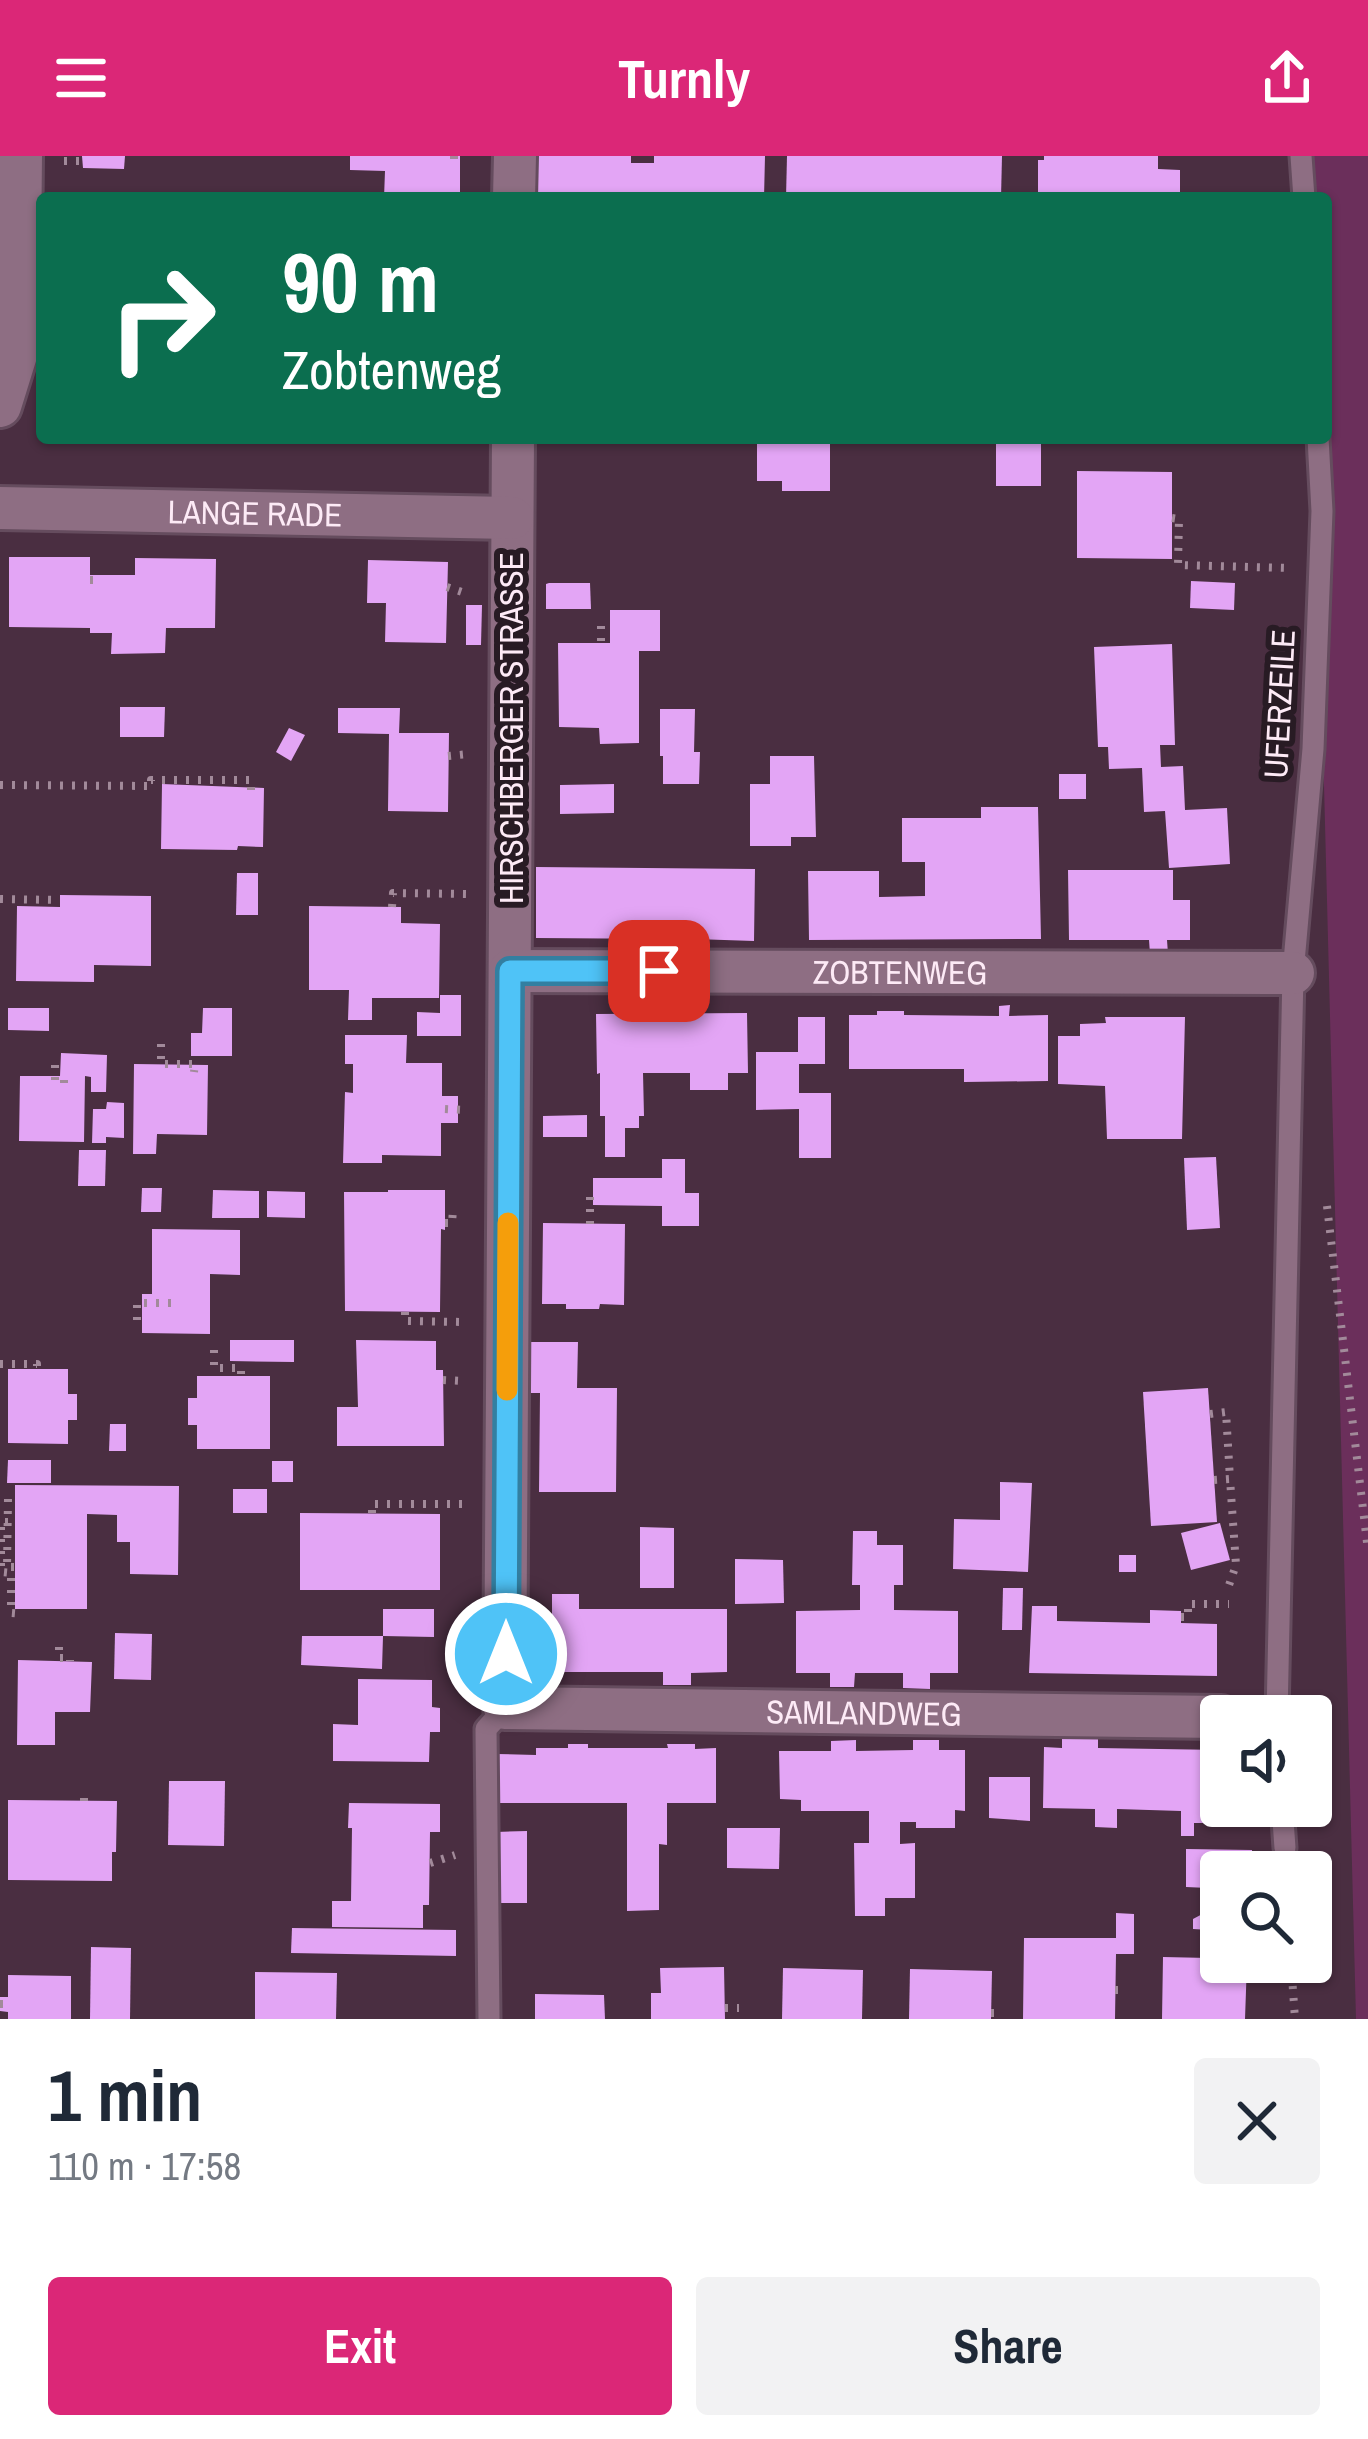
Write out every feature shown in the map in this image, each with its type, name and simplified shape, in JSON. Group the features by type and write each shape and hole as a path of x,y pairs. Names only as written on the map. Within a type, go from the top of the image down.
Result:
{"street":[{"path":"0,406 9,345 21,156"},
{"path":"514,156 514,192"},
{"name":"HIRSCHBERGER STRASSE","path":"505,1708 507,1323 501,1016 510,971 513,444"},
{"name":"LANGE RADE","path":"0,508 512,518"},
{"name":"ZOBTENWEG","path":"510,971 1293,974"},
{"name":"SAMLANDWEG","path":"505,1708 1200,1718"}],"lane":[{"path":"1301,156 1304,192"},
{"name":"UFERZEILE","path":"1277,1695 1293,974 1313,749 1322,511 1318,444"},
{"name":"HIRSCHBERGER STRASSE","path":"489,2019 486,1730 505,1708"},
{"path":"1284,1827 1285,1848"}],"path":[{"path":"1172,518 1179,519 1178,565 1293,568"},
{"path":"601,626 601,643"},
{"path":"0,785 152,786 151,779 251,780 251,797"},
{"path":"392,907 392,893 483,894"},
{"path":"0,899 60,901"},
{"path":"161,1044 161,1064 194,1064 194,1072"},
{"path":"55,1065 55,1080 64,1083"},
{"path":"445,1109 460,1110"},
{"path":"590,1192 590,1224"},
{"path":"1327,1205 1368,1550"},
{"path":"445,1223 452,1223 453,1210"},
{"path":"137,1320 137,1303 171,1300"},
{"path":"405,1312 405,1321 507,1323"},
{"path":"214,1350 214,1368 241,1368 241,1376"},
{"path":"0,1364 37,1364 37,1369"},
{"path":"443,1381 460,1381"},
{"path":"1210,1414 1226,1412 1236,1565 1228,1588"},
{"path":"1214,1480 1230,1479"},
{"path":"8,1499 8,1567 15,1567"},
{"path":"372,1513 372,1504 478,1504"},
{"path":"8,1522 1,1522 1,1572 11,1573 10,1613 22,1614"},
{"path":"1181,1617 1188,1617 1188,1604 1228,1604"},
{"path":"59,1647 59,1658 70,1661"},
{"path":"1293,1983 1294,2019"},
{"path":"725,2008 739,2008"}],"shaded area":[{"path":"1308,156 1368,156 1368,2019 1356,2019 1315,444 1332,444 1332,192 1309,192"}],"building":[{"path":"82,156 125,156 124,169 83,168"},
{"path":"350,156 460,156 460,192 384,192 385,171 350,170"},
{"path":"533,156 631,156 631,163 654,163 654,156 765,156 764,192 533,192"},
{"path":"787,156 1002,156 1001,192 786,192"},
{"path":"1044,156 1158,156 1158,169 1180,170 1180,192 1038,192 1038,160"},
{"path":"757,444 830,444 830,491 782,491 782,481 757,481"},
{"path":"996,444 1041,444 1041,486 996,486"},
{"path":"1077,471 1172,472 1172,559 1077,558"},
{"path":"9,557 90,557 90,575 135,575 135,558 216,559 215,628 166,628 165,653 111,654 112,633 90,633 90,628 9,627"},
{"path":"368,560 448,562 446,643 385,642 386,603 367,603"},
{"path":"1191,581 1235,583 1234,610 1190,608"},
{"path":"549,583 590,583 591,609 546,609"},
{"path":"466,605 482,605 481,645 466,645"},
{"path":"610,610 660,610 660,651 639,651 639,743 600,744 599,728 559,727 558,643 610,643"},
{"path":"1172,644 1175,745 1160,745 1161,767 1183,766 1185,810 1227,808 1230,864 1169,868 1165,811 1144,812 1142,768 1109,769 1108,747 1098,747 1094,647"},
{"path":"120,707 165,707 164,737 120,737"},
{"path":"338,708 400,708 399,733 449,733 448,812 388,811 389,734 338,733"},
{"path":"660,709 695,709 699,784 663,784"},
{"path":"289,728 305,735 291,761 276,752"},
{"path":"770,756 814,756 816,837 791,837 791,846 750,846 750,784 770,784"},
{"path":"1059,774 1086,774 1086,799 1059,799"},
{"path":"162,784 264,788 263,847 161,849"},
{"path":"614,784 614,813 560,814 560,785"},
{"path":"981,807 1038,807 1041,939 809,940 808,871 879,871 879,897 925,896 925,862 902,862 902,818 981,818"},
{"path":"536,867 755,869 754,941 694,939 693,944 680,944 680,939 536,938"},
{"path":"1068,870 1173,870 1173,900 1190,900 1190,940 1167,940 1168,954 1150,954 1149,940 1069,940"},
{"path":"237,873 258,873 258,915 236,915"},
{"path":"60,895 151,896 151,966 94,965 94,982 16,981 17,906 60,907"},
{"path":"309,906 401,907 401,923 440,924 439,998 372,998 372,1020 348,1020 349,990 309,990"},
{"path":"440,995 461,995 461,1036 417,1036 417,1012 440,1013"},
{"path":"1010,1005 1009,1016 1048,1015 1048,1081 964,1082 964,1069 849,1069 849,1015 904,1011 904,1015 999,1016 999,1006"},
{"path":"8,1008 49,1008 49,1031 8,1030"},
{"path":"203,1008 232,1008 232,1056 191,1056 191,1033 202,1033"},
{"path":"747,1013 748,1073 728,1073 728,1090 690,1090 690,1073 643,1073 644,1116 639,1116 639,1128 625,1128 625,1157 605,1157 596,1014"},
{"path":"798,1017 825,1017 825,1064 799,1064 799,1093 831,1093 831,1158 799,1158 799,1109 756,1110 756,1052 798,1052"},
{"path":"1105,1017 1185,1017 1182,1139 1107,1139 1105,1086 1058,1084 1058,1036 1080,1036 1080,1024 1106,1023"},
{"path":"345,1035 407,1035 406,1063 442,1063 442,1096 458,1096 458,1123 441,1123 441,1156 382,1155 382,1163 343,1163 345,1092 353,1093 353,1064 345,1064"},
{"path":"61,1053 107,1055 106,1092 91,1092 91,1077 85,1076 84,1142 19,1141 20,1076 60,1076"},
{"path":"134,1064 208,1065 207,1135 157,1134 156,1154 133,1154"},
{"path":"107,1102 124,1103 124,1138 106,1137 106,1143 92,1143 93,1109 106,1109"},
{"path":"587,1115 587,1137 543,1137 543,1116"},
{"path":"79,1150 106,1150 105,1186 78,1186"},
{"path":"1216,1157 1220,1228 1187,1230 1184,1158"},
{"path":"662,1159 685,1159 685,1193 699,1193 699,1226 662,1226 662,1206 593,1205 593,1178 662,1178"},
{"path":"142,1188 162,1188 161,1212 141,1212"},
{"path":"213,1190 259,1191 259,1218 212,1218"},
{"path":"445,1190 440,1312 345,1311 344,1192"},
{"path":"267,1191 305,1192 305,1218 267,1217"},
{"path":"543,1223 625,1224 624,1305 566,1309 566,1304 542,1304"},
{"path":"152,1229 240,1230 240,1275 210,1274 210,1334 142,1333 142,1294 152,1294"},
{"path":"230,1340 294,1340 294,1362 230,1361"},
{"path":"356,1340 436,1341 436,1370 443,1370 444,1446 337,1446 337,1407 358,1407"},
{"path":"529,1342 578,1342 577,1388 617,1388 616,1492 539,1492 540,1393 529,1393"},
{"path":"8,1369 68,1369 68,1394 77,1394 77,1420 68,1420 68,1444 8,1443"},
{"path":"197,1376 270,1376 270,1449 197,1449 197,1425 188,1425 188,1398 197,1398"},
{"path":"1208,1388 1217,1522 1151,1526 1143,1392"},
{"path":"110,1424 126,1424 126,1451 109,1451"},
{"path":"8,1460 51,1460 51,1483 7,1483"},
{"path":"272,1461 293,1461 293,1482 272,1482"},
{"path":"1000,1482 1032,1483 1028,1572 953,1569 954,1519 1000,1520"},
{"path":"15,1485 179,1486 178,1575 130,1574 130,1542 117,1542 117,1515 87,1514 87,1609 15,1609"},
{"path":"233,1489 267,1489 267,1513 233,1513"},
{"path":"300,1513 440,1514 440,1590 300,1590"},
{"path":"1220,1523 1230,1560 1191,1570 1181,1533"},
{"path":"640,1527 674,1528 674,1588 640,1588"},
{"path":"853,1531 877,1531 877,1545 903,1545 903,1585 894,1585 894,1610 958,1611 958,1673 930,1673 930,1689 903,1688 903,1673 855,1673 854,1687 830,1687 830,1673 796,1673 796,1611 860,1610 860,1585 852,1585"},
{"path":"1119,1555 1136,1555 1136,1572 1119,1572"},
{"path":"735,1559 783,1560 784,1603 735,1604"},
{"path":"1003,1588 1023,1588 1022,1630 1002,1630"},
{"path":"552,1594 579,1594 579,1609 727,1609 727,1672 691,1673 691,1685 663,1685 663,1672 552,1672"},
{"path":"1032,1606 1057,1606 1057,1621 1150,1623 1150,1610 1181,1611 1181,1623 1217,1624 1217,1676 1029,1673"},
{"path":"383,1609 434,1609 434,1637 383,1636"},
{"path":"115,1633 152,1634 151,1680 114,1679"},
{"path":"302,1636 383,1636 382,1669 301,1665"},
{"path":"18,1660 92,1662 90,1712 55,1712 55,1745 17,1745"},
{"path":"358,1679 432,1680 432,1707 440,1708 440,1732 430,1732 429,1762 333,1761 333,1724 358,1725"},
{"path":"1062,1737 1098,1737 1098,1748 1200,1750 1200,1823 1194,1823 1194,1836 1181,1836 1181,1811 1117,1809 1117,1828 1095,1827 1095,1809 1043,1808 1044,1747 1062,1748"},
{"path":"856,1740 856,1751 913,1750 913,1740 939,1740 939,1750 965,1750 965,1811 955,1810 955,1828 916,1828 916,1822 900,1822 900,1844 915,1843 915,1898 885,1898 885,1916 855,1916 854,1843 869,1843 869,1811 801,1811 801,1800 780,1799 779,1751 831,1751 831,1741"},
{"path":"568,1744 716,1748 716,1803 667,1803 667,1845 659,1844 659,1910 627,1911 627,1803 496,1803 496,1754 536,1755 536,1748 568,1748"},
{"path":"989,1777 1030,1777 1030,1821 989,1818"},
{"path":"169,1781 225,1781 224,1846 168,1845"},
{"path":"8,1800 117,1801 112,1881 8,1880"},
{"path":"349,1803 440,1804 440,1832 430,1832 429,1905 423,1905 423,1928 332,1927 332,1901 351,1901"},
{"path":"727,1828 780,1828 779,1869 727,1868"},
{"path":"527,1831 527,1903 496,1903 496,1832"},
{"path":"1186,1849 1252,1850 1200,1851 1200,1888 1186,1887"},
{"path":"1116,1913 1134,1914 1134,1954 1116,1954 1115,2019 1023,2019 1024,1938 1116,1938"},
{"path":"292,1928 456,1930 456,1956 291,1953"},
{"path":"91,1947 131,1948 130,2019 90,2019"},
{"path":"1163,1957 1200,1958 1200,1983 1246,1983 1245,2019 1162,2019"},
{"path":"724,1967 725,2019 651,2019 651,1993 661,1993 660,1968"},
{"path":"783,1968 863,1970 862,2019 782,2019"},
{"path":"910,1969 992,1971 991,2019 909,2019"},
{"path":"255,1972 337,1973 336,2019 255,2019"},
{"path":"8,1975 71,1976 71,2019 8,2019 8,2012 0,2011 0,1997 8,1997"},
{"path":"535,1994 604,1995 605,2019 535,2019"}],"slow traffic":[{"path":"507,1390 508,1223"}],"route":[{"path":"506,1654 510,971 659,971"}]}
